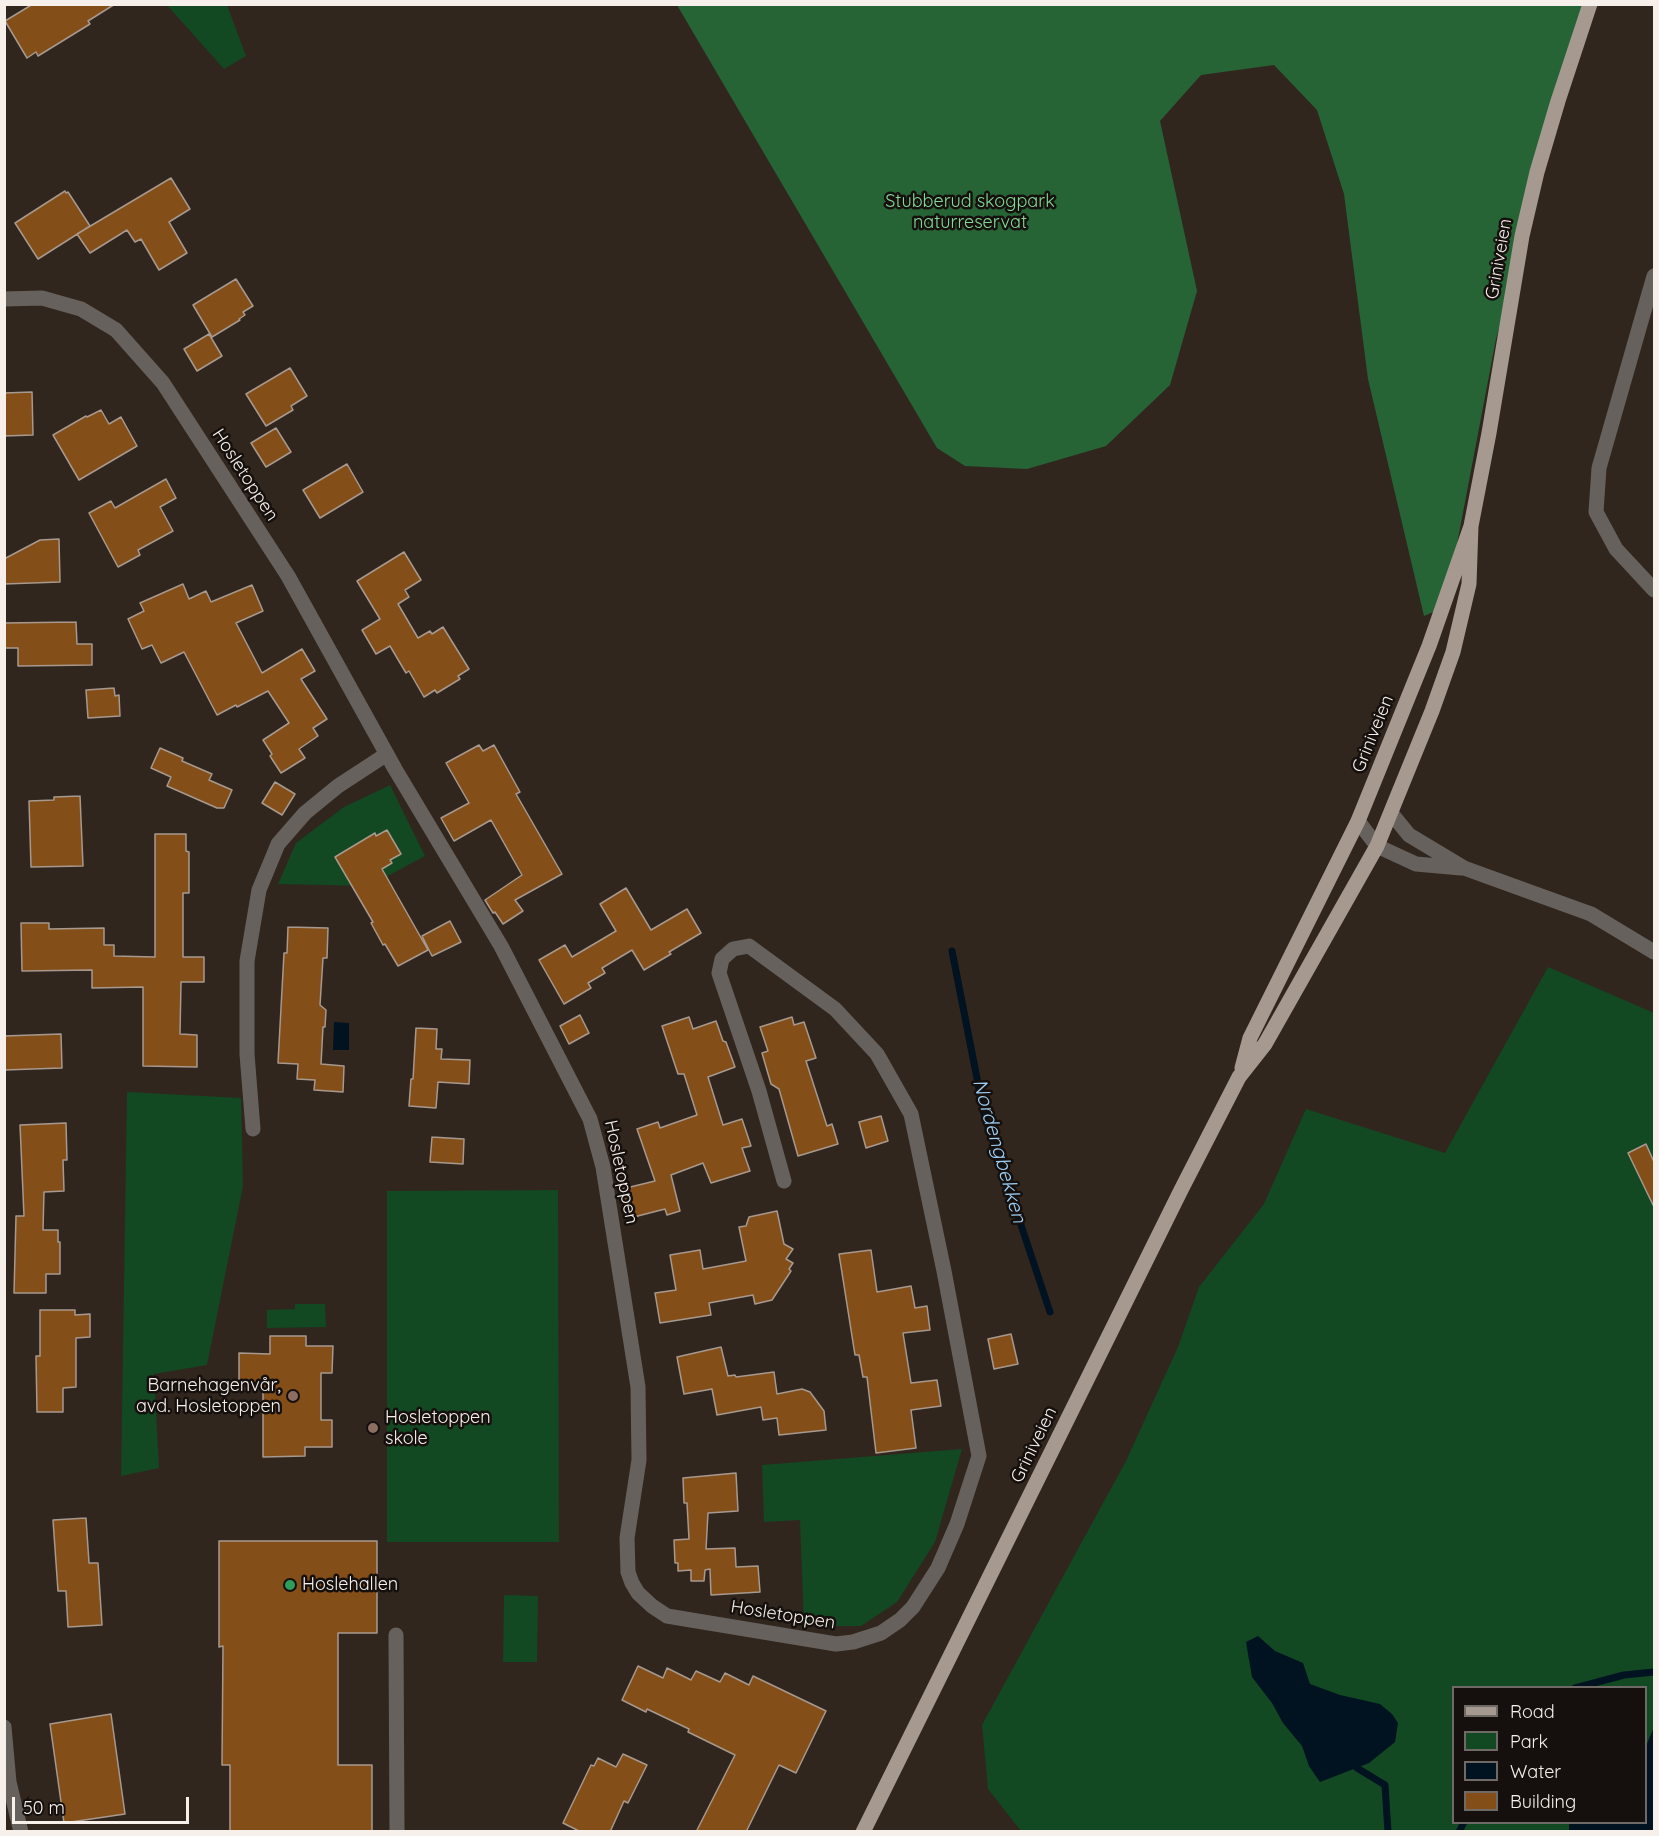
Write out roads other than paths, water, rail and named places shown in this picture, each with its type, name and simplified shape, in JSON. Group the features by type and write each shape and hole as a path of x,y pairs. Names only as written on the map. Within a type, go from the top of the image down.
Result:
{"main road":[{"name":"Griniveien","path":"863,1832 1239,1077 1250,1038 1358,821 1429,646 1471,526 1484,466 1522,236 1534,183 1590,4"},
{"name":"Griniveien","path":"1239,1077 1265,1044 1377,846 1432,711 1453,652 1469,584 1471,526"}],"street":[{"path":"1654,276 1599,468 1596,512 1616,549 1654,590"},
{"name":"Hosletoppen","path":"4,299 42,298 81,309 116,330 163,383 288,576 387,754 501,946 590,1119 603,1167 638,1387 639,1460 627,1538 627,1572 638,1593 667,1616 836,1644 853,1642 881,1633 900,1620 913,1607 938,1568 957,1524 979,1456 911,1114 877,1054 835,1009 749,946 733,949 722,959 719,973 759,1091 784,1181"},
{"path":"254,1129 247,1054 247,961 259,890 278,844 305,813 338,786 387,754"},
{"path":"1390,813 1409,834 1464,868 1591,914 1654,952"},
{"path":"1358,821 1377,846 1416,864 1464,868"},
{"path":"396,1635 397,1832"},
{"path":"4,1727 9,1782 21,1832"}],"water":[{"path":"334,1022 349,1023 349,1050 333,1050"},
{"path":"1258,1636 1275,1651 1303,1663 1310,1684 1340,1695 1380,1704 1392,1714 1398,1723 1395,1742 1369,1763 1320,1782 1309,1766 1302,1746 1283,1723 1272,1703 1252,1677 1246,1642"},
{"path":"1654,1727 1654,1831 1569,1831 1569,1824 1647,1824 1647,1744"}],"waterway":[{"name":"Nordengbekken","path":"952,951 984,1114 1050,1312"},
{"path":"1583,1686 1624,1675 1654,1672"},
{"name":"Nordengbekken","path":"1357,1768 1385,1785 1388,1832"},
{"path":"1459,1832 1463,1824"}],"place":[{"name":"Barnehagenvår, avd. Hosletoppen","path":"293,1396"},
{"name":"Hosletoppen skole","path":"373,1428"},
{"name":"Hoslehallen","path":"290,1585"}],"park label":[{"name":"Stubberud skogpark naturreservat","path":"970,212"}]}
